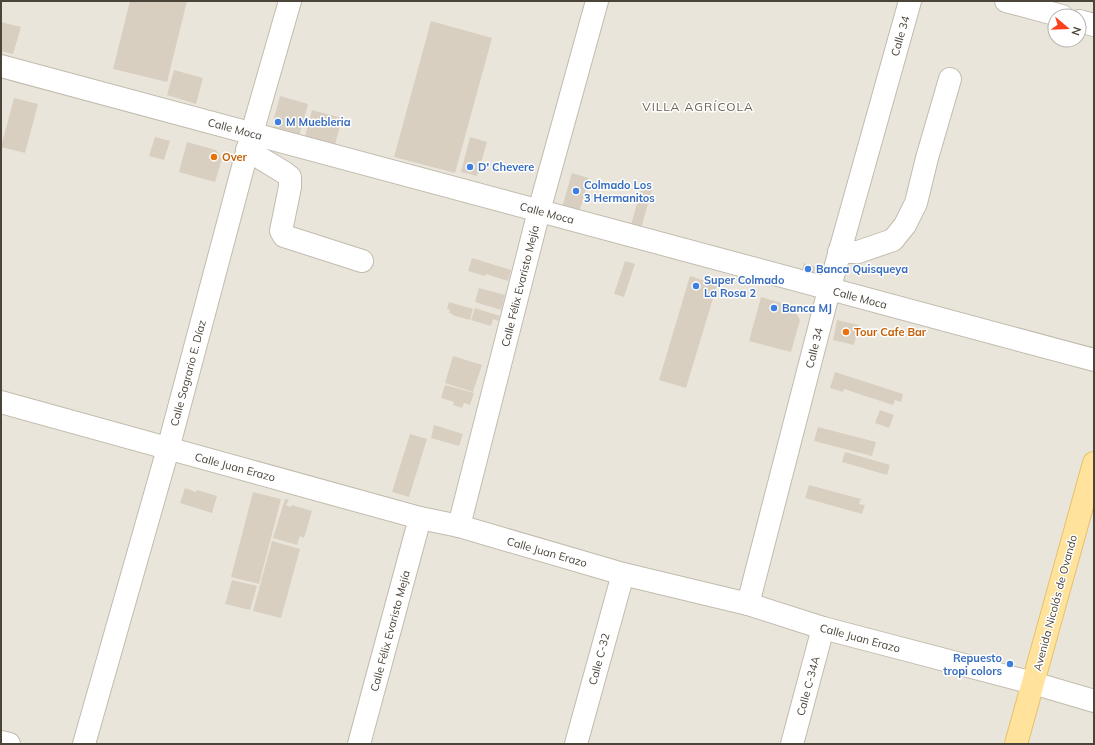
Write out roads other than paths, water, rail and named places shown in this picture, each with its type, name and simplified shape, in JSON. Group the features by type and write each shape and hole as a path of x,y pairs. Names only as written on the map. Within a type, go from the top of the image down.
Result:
{"main road":[{"name":"Avenida Nicolás de Ovando","path":"1016,744 1094,463"}],"street":[{"name":"Calle Sagrario E. Díaz","path":"84,744 168,449 249,142 290,1"},
{"name":"Calle Félix Evaristo Mejía","path":"458,526 539,211 597,1"},
{"name":"Calle 34","path":"748,604 829,290 910,1"},
{"path":"1006,1 1047,12"},
{"name":"Calle Moca","path":"1,66 249,142 539,211 1094,360"},
{"path":"840,252 858,252 892,240 905,225 916,203 950,78"},
{"path":"249,142 290,177 290,187 281,231 284,236 362,261"},
{"name":"Calle Juan Erazo","path":"1,402 420,518 458,526 623,574 748,604 823,628 1094,700"},
{"name":"Calle Félix Evaristo Mejía","path":"358,744 420,518"},
{"name":"Calle C-32","path":"576,744 623,574"},
{"name":"Calle C-34A","path":"792,744 823,628"},
{"path":"1,742 9,744"}],"place":[{"name":"M Muebleria","path":"278,122"},
{"name":"Over","path":"214,157"},
{"name":"D' Chevere","path":"470,167"},
{"name":"Colmado Los 3 Hermanitos","path":"576,191"},
{"name":"Banca Quisqueya","path":"808,269"},
{"name":"Super Colmado La Rosa 2","path":"696,286"},
{"name":"Banca MJ","path":"774,308"},
{"name":"Tour Cafe Bar","path":"846,332"},
{"name":"Repuesto tropi colors","path":"1010,664"}],"district":[{"name":"VILLA AGRÍCOLA","path":"698,106"}]}
